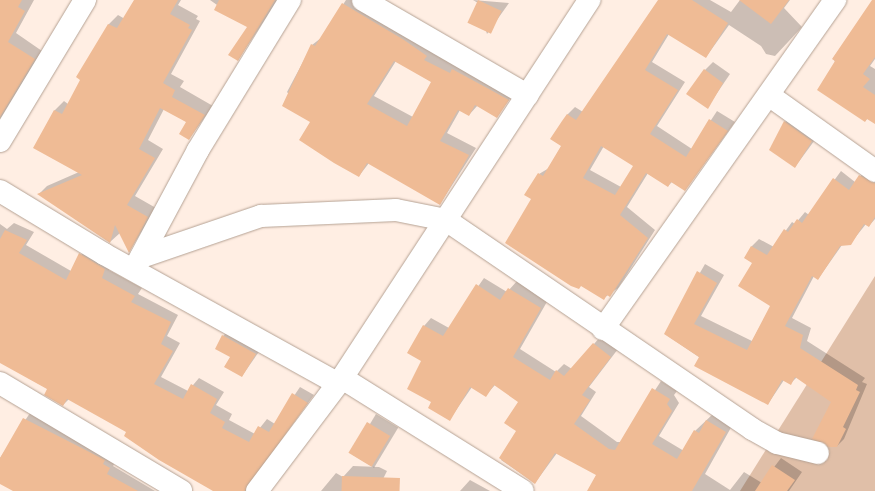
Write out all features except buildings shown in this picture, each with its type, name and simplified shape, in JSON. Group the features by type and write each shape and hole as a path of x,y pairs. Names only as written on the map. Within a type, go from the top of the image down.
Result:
{"street":[{"path":"0,140 85,0"},
{"path":"138,263 198,150 290,0"},
{"path":"363,0 526,94"},
{"path":"257,491 339,380 446,220 526,94 589,0"},
{"path":"603,329 770,96 835,0"},
{"path":"770,96 875,171"},
{"path":"0,191 92,247 138,263 339,380 522,491"},
{"path":"138,263 261,216 396,210 446,220 603,329 752,429 777,443 818,453"},
{"path":"0,383 181,491"}],"shaded area":[{"path":"875,276 875,491 740,491"}]}
